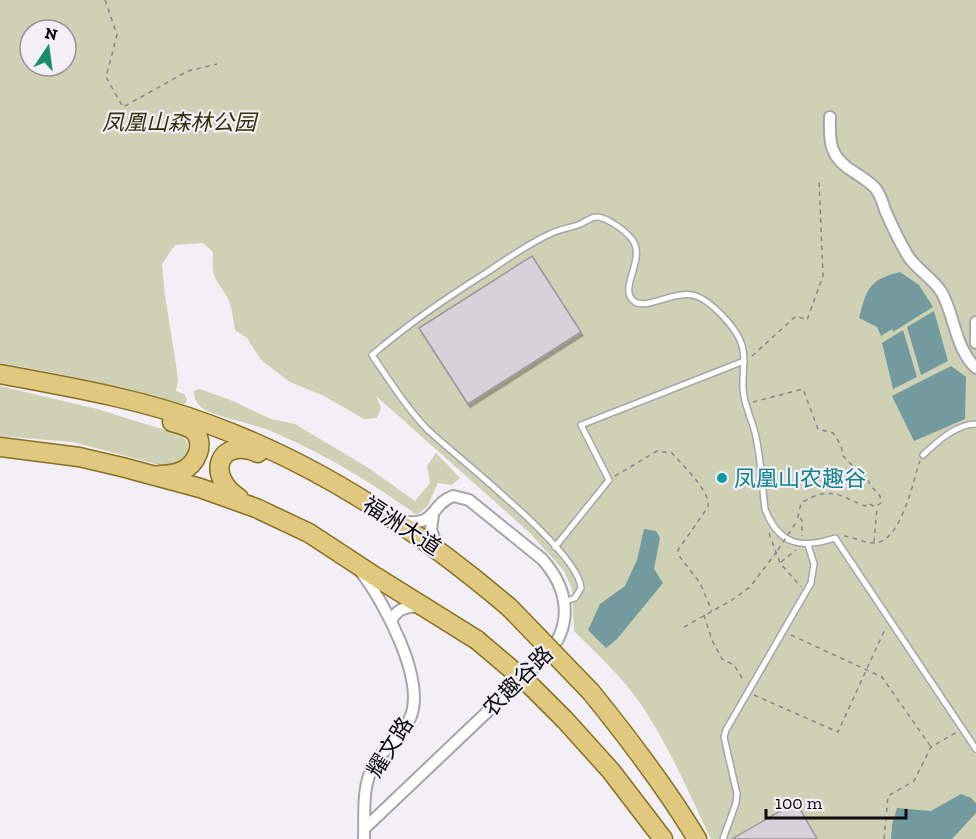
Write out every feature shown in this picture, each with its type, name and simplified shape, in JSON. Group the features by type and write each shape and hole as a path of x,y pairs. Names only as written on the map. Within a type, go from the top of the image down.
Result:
{"main road":[{"name":"福洲大道","path":"0,374 127,400 208,423 262,446 327,480 439,550 510,608 591,692 645,761 694,834"},
{"path":"38,381 192,429 199,444 198,454 193,462 180,472 154,476"},
{"path":"0,447 79,457 200,488 256,508 309,533 477,639 530,685 565,720 611,771 663,839"},
{"path":"256,508 231,493 219,477 222,459 236,448 248,448 327,480"}],"street":[{"path":"830,117 829,140 832,150 849,170 877,190 899,241 909,258 943,295 961,346 967,358 976,368"},
{"path":"976,322 976,343"},
{"name":"农趣谷路","path":"364,834 554,647 564,622 564,602 557,580 542,559 469,500 458,496 448,498 433,515"},
{"path":"393,520 417,521 433,515 431,530 439,550"},
{"name":"耀文路","path":"353,561 380,599 391,622 412,676 414,703 405,727 376,761 370,772 364,799 364,834"},
{"path":"391,622 393,616 404,608 429,609"}],"lane":[{"path":"564,602 578,596 581,584 576,573 555,547 509,500 426,428 372,356 402,329 502,262 552,233 599,217 624,231 636,244 637,258 628,288 628,293 634,301 648,304 678,294 696,296 706,301 734,328 741,342 744,361 743,389 756,437 765,509 769,520 791,541 801,545 835,538 976,749"},
{"path":"555,547 609,480 581,425 744,361"},
{"path":"923,454 943,437 970,424 976,424"},
{"path":"723,839 737,794 724,736 812,583 814,564 808,545"}],"path":[{"path":"105,0 117,34 106,77 123,107 188,71 217,64"},
{"path":"744,361 754,355 796,316 807,320 823,276 819,180"},
{"path":"746,404 803,389 818,429 834,433 841,445 843,456 859,472 862,472 880,496 881,503 877,507 874,543"},
{"path":"609,480 657,451 665,451 672,453 706,494 708,507 678,550 680,557 700,583 712,611"},
{"path":"835,538 847,536 874,543 881,542 888,536 906,508 923,454"},
{"path":"684,627 750,587 798,521 801,503 816,494 831,492 865,506 868,503 877,507"},
{"path":"769,520 770,536 780,563 806,592"},
{"path":"838,732 890,618"},
{"path":"784,632 882,677 931,747"},
{"path":"884,839 888,796 914,781 931,747 963,729"}],"green space":[{"name":"凤凰山森林公园","path":"0,0 976,0 976,839 711,839 669,753 640,703 617,675 574,631 572,589 564,571 530,533 376,396 381,408 377,418 364,419 324,396 290,382 261,360 247,338 235,330 229,300 214,276 213,252 203,243 175,245 162,264 178,380 176,391 184,394 187,399 186,403 182,405 46,371 0,363"},
{"path":"0,386 97,409 181,435 188,447 186,460 171,468 73,442 0,436"},
{"path":"199,389 228,399 271,419 295,424 367,467 415,501 430,483 427,466 436,453 460,478 452,485 438,483 427,507 417,515 381,490 306,447 266,429 206,410 195,398 194,391"}],"water":[{"path":"900,272 919,285 933,307 893,332 892,329 881,336 877,327 859,318 870,287 881,278"},
{"path":"934,311 948,361 921,375 907,327"},
{"path":"903,330 917,377 893,389 882,343"},
{"path":"951,366 966,377 965,419 914,441 892,396"},
{"path":"644,529 656,531 660,538 654,569 663,583 617,639 606,648 588,630 600,604 625,586 637,560"},
{"path":"961,794 976,803 976,813 952,839 891,839 897,808 931,811"}],"building":[{"path":"532,256 581,332 468,404 419,328"},
{"path":"796,802 817,839 732,839"}],"place":[{"name":"凤凰山农趣谷","path":"722,478"}]}
